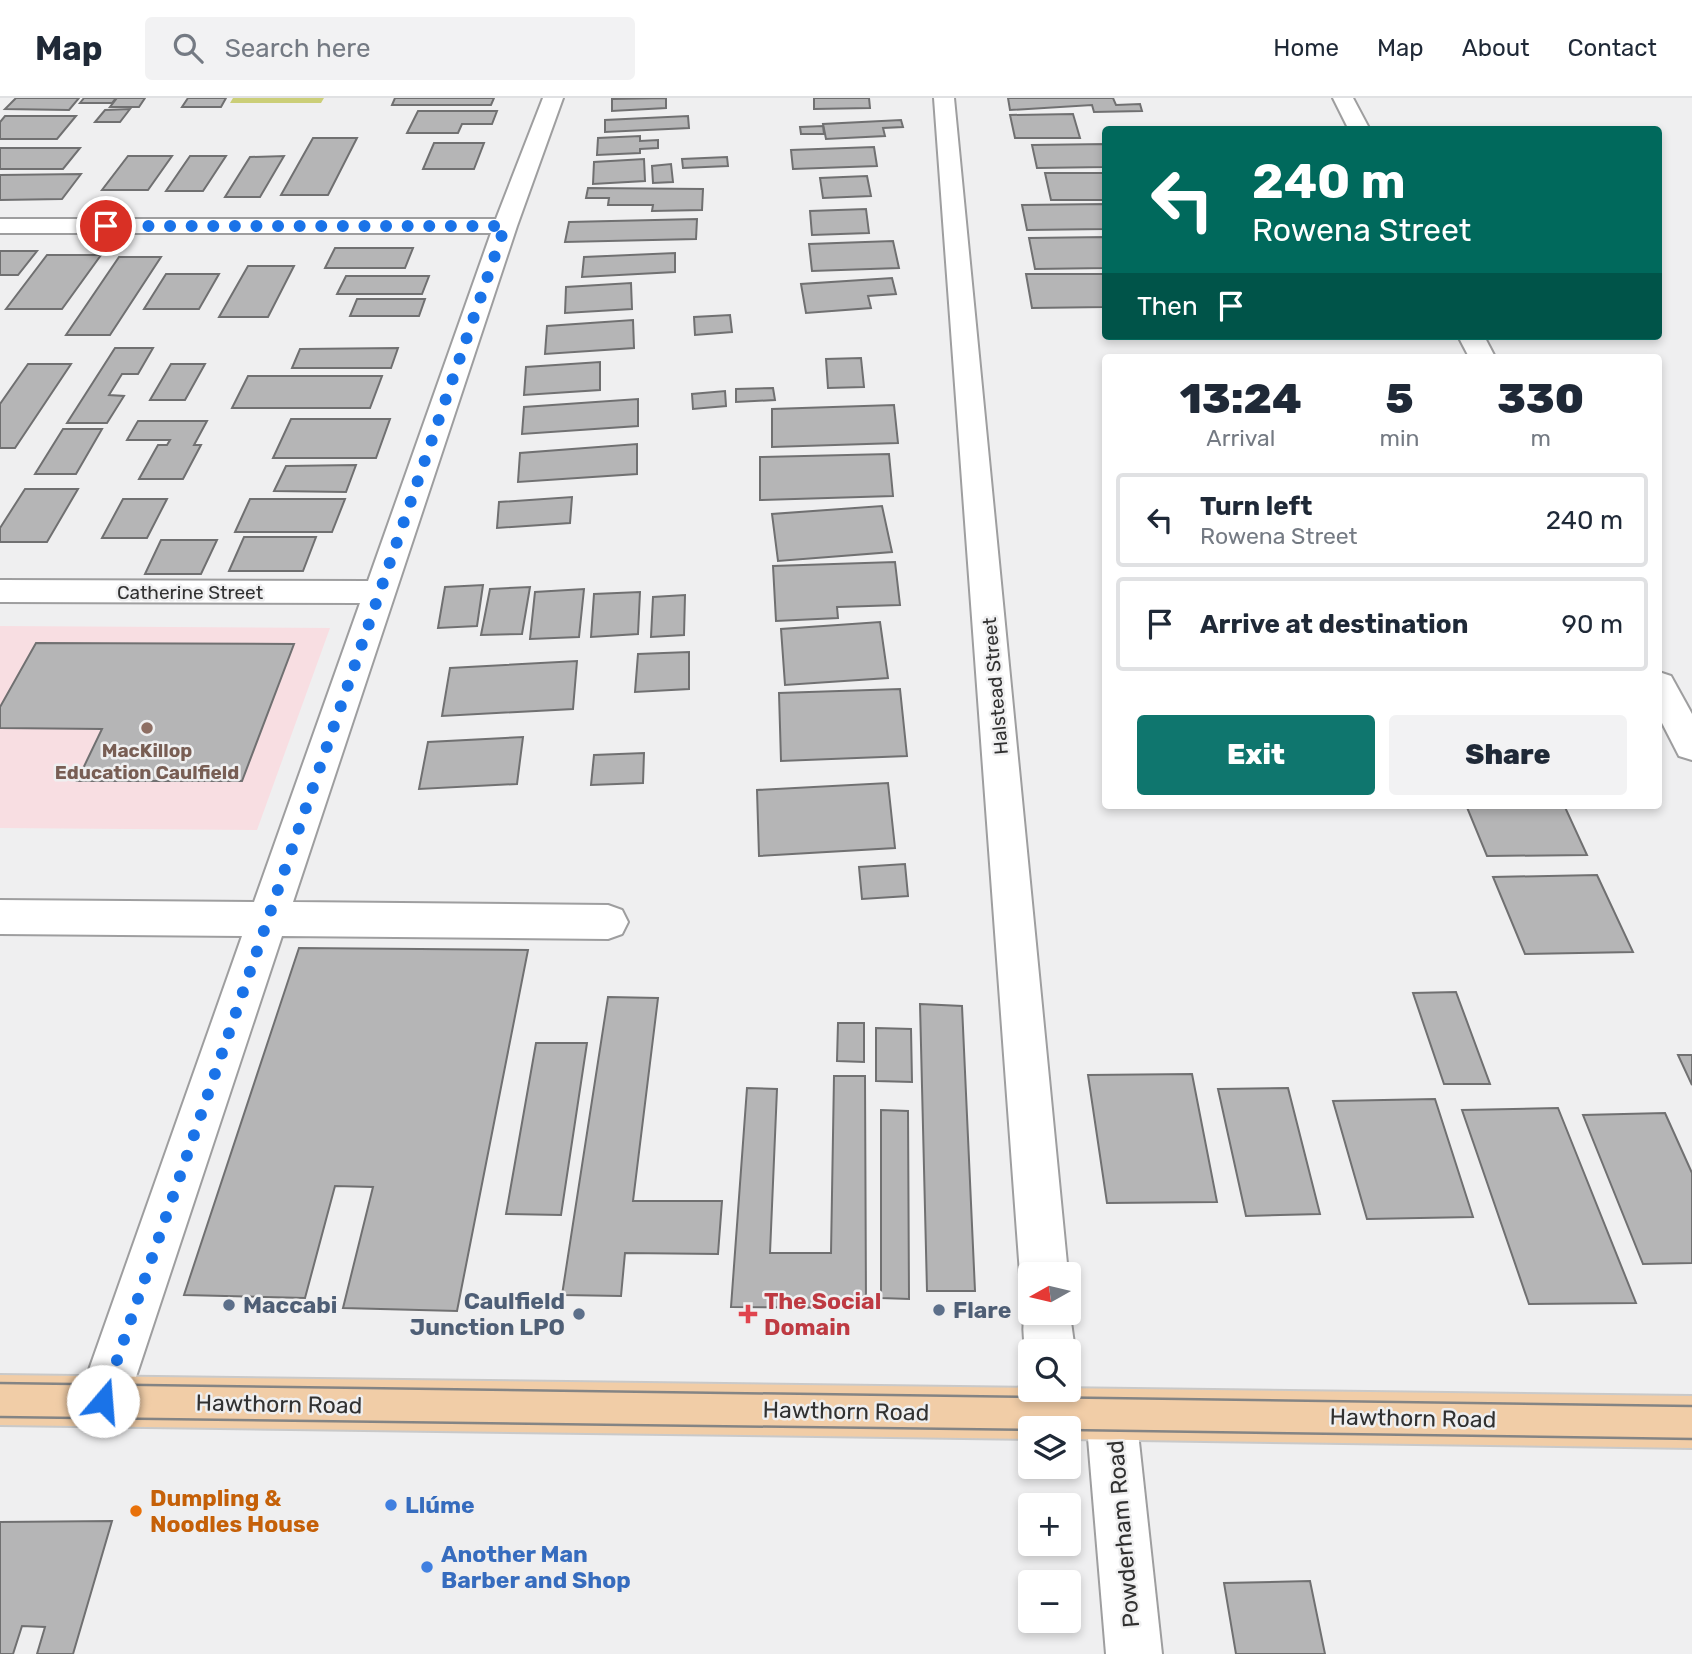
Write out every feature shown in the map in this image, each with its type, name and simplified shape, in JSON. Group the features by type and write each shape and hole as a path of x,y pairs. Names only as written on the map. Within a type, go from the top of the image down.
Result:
{"main road":[{"name":"Hawthorn Road","path":"0,1400 1018,1401"},
{"name":"Hawthorn Road","path":"1058,1402 1111,1414 1692,1422"}],"street":[{"path":"103,1401 505,226 553,98"},
{"name":"Halstead Street","path":"944,98 1043,1262"},
{"path":"1343,98 1358,126"},
{"path":"0,226 505,226"},
{"name":"Catherine Street","path":"0,591 380,592"},
{"path":"1662,691 1692,746"},
{"path":"0,917 268,917 608,922"},
{"name":"Powderham Road","path":"1111,1414 1134,1654"}],"shaded area":[{"name":"MacKillop Education Caulfield","path":"0,626 330,628 257,830 0,828"}],"green space":[{"path":"233,98 324,98 321,103 230,103"}],"building":[{"path":"16,98 79,98 69,110 5,109"},
{"path":"84,98 116,98 112,103 80,103"},
{"path":"117,98 145,98 139,107 110,107"},
{"path":"188,98 226,98 221,107 182,107"},
{"path":"395,98 494,98 491,105 392,105"},
{"path":"666,98 666,108 612,111 612,99"},
{"path":"814,98 869,98 870,108 814,109"},
{"path":"1008,98 1113,98 1116,105 1140,104 1142,111 1094,112 1092,105 1010,110"},
{"path":"130,109 120,122 95,122 105,110"},
{"path":"418,111 497,111 492,124 462,124 458,133 407,133"},
{"path":"1073,114 1080,138 1015,138 1010,115"},
{"path":"5,116 76,116 57,139 0,139 0,122"},
{"path":"688,116 689,128 605,132 605,120"},
{"path":"901,120 903,127 883,128 885,136 826,139 823,124"},
{"path":"823,126 824,134 801,134 800,127"},
{"path":"640,136 640,141 658,140 658,148 640,149 640,153 597,155 598,138"},
{"path":"313,138 357,138 328,195 281,195"},
{"path":"434,143 484,143 474,169 423,169"},
{"path":"1102,144 1102,167 1037,168 1032,145"},
{"path":"874,147 877,166 793,169 791,150"},
{"path":"0,148 80,148 63,169 0,169"},
{"path":"128,156 172,156 148,190 102,190"},
{"path":"190,156 226,156 203,191 166,191"},
{"path":"284,156 260,197 225,197 250,157"},
{"path":"727,157 728,166 683,168 682,159"},
{"path":"644,159 645,181 593,184 594,162"},
{"path":"671,164 673,182 653,183 652,166"},
{"path":"1045,173 1102,173 1102,200 1051,200"},
{"path":"81,174 62,199 0,200 0,175"},
{"path":"867,176 871,196 823,198 820,178"},
{"path":"588,188 703,189 702,210 652,211 653,205 608,205 609,198 586,198"},
{"path":"1102,204 1102,229 1027,230 1022,205"},
{"path":"866,209 869,233 812,235 810,211"},
{"path":"697,219 696,239 565,242 569,222"},
{"path":"1102,237 1102,268 1035,269 1029,238"},
{"path":"893,241 899,268 812,271 809,244"},
{"path":"335,248 413,248 405,268 325,268"},
{"path":"0,251 37,251 18,275 0,275"},
{"path":"675,253 675,272 582,277 584,257"},
{"path":"47,255 101,255 62,309 6,309"},
{"path":"119,257 161,257 110,335 66,335"},
{"path":"248,266 294,266 268,317 219,317"},
{"path":"166,274 219,274 199,309 144,309"},
{"path":"1026,274 1102,274 1102,307 1032,308"},
{"path":"346,276 429,276 422,294 337,294"},
{"path":"892,278 896,294 868,296 871,308 806,313 801,284"},
{"path":"631,283 632,309 565,313 566,287"},
{"path":"357,299 425,299 419,316 350,316"},
{"path":"730,315 732,332 695,335 694,317"},
{"path":"633,320 634,348 545,354 547,326"},
{"path":"115,348 153,348 138,374 122,374 109,395 124,396 107,423 67,423"},
{"path":"398,348 391,368 292,368 300,349"},
{"path":"861,358 864,387 828,388 826,359"},
{"path":"600,362 600,390 524,395 526,367"},
{"path":"28,364 71,364 15,448 0,448 0,404"},
{"path":"171,364 205,364 185,400 150,400"},
{"path":"248,376 382,376 370,408 232,408"},
{"path":"773,388 775,400 736,402 736,389"},
{"path":"725,391 726,406 693,409 692,394"},
{"path":"638,399 638,426 522,434 524,407"},
{"path":"894,405 898,443 772,447 772,409"},
{"path":"291,419 390,419 376,458 273,458"},
{"path":"138,421 207,421 194,445 201,445 183,479 139,479 158,445 167,445 170,440 127,440"},
{"path":"63,429 102,429 76,474 35,474"},
{"path":"637,444 637,474 518,482 520,453"},
{"path":"889,454 893,496 760,500 760,457"},
{"path":"356,465 346,492 274,491 286,466"},
{"path":"25,489 78,489 47,542 0,542 0,528"},
{"path":"572,497 570,523 497,528 499,502"},
{"path":"123,499 167,499 147,538 102,538"},
{"path":"250,499 345,499 332,532 235,532"},
{"path":"882,506 892,552 778,561 772,514"},
{"path":"244,537 316,537 303,571 229,571"},
{"path":"161,540 217,540 201,574 145,574"},
{"path":"895,562 900,605 837,607 838,618 776,621 773,566"},
{"path":"483,585 477,626 438,628 445,587"},
{"path":"530,587 522,634 481,635 490,589"},
{"path":"584,589 579,637 530,639 535,592"},
{"path":"640,592 638,634 591,637 594,594"},
{"path":"685,595 684,635 651,637 653,597"},
{"path":"880,622 888,678 785,685 781,629"},
{"path":"36,643 294,644 242,781 77,781 102,729 0,728 0,707"},
{"path":"689,652 689,689 635,692 638,654"},
{"path":"577,661 573,709 442,716 450,668"},
{"path":"900,689 907,756 781,761 779,693"},
{"path":"523,737 517,784 419,789 428,742"},
{"path":"644,753 643,783 591,785 594,755"},
{"path":"888,783 895,848 759,856 757,790"},
{"path":"1468,809 1566,809 1587,855 1487,856"},
{"path":"905,864 908,896 862,899 859,867"},
{"path":"1597,875 1633,952 1525,954 1493,877"},
{"path":"299,948 528,950 457,1311 343,1308 373,1187 335,1186 305,1298 184,1295"},
{"path":"1456,992 1490,1084 1444,1084 1413,993"},
{"path":"608,997 658,998 633,1201 722,1201 718,1254 625,1253 621,1296 562,1295"},
{"path":"920,1004 962,1006 975,1291 927,1291"},
{"path":"838,1023 864,1023 864,1062 837,1061"},
{"path":"876,1028 911,1029 912,1082 876,1081"},
{"path":"536,1043 587,1043 561,1215 506,1214"},
{"path":"1678,1055 1692,1055 1692,1085"},
{"path":"1192,1074 1217,1202 1107,1203 1088,1075"},
{"path":"834,1076 865,1076 866,1308 731,1307 747,1088 777,1089 770,1253 831,1253"},
{"path":"1288,1088 1320,1214 1246,1216 1218,1089"},
{"path":"1435,1099 1473,1217 1367,1219 1333,1101"},
{"path":"1558,1108 1636,1303 1529,1304 1462,1110"},
{"path":"881,1110 908,1111 909,1299 881,1298"},
{"path":"1665,1113 1692,1173 1692,1263 1643,1264 1583,1115"},
{"path":"112,1521 73,1654 37,1654 45,1627 22,1626 13,1654 0,1654 0,1522"},
{"path":"1310,1581 1325,1654 1236,1654 1224,1583"}],"tram line":[{"path":"0,1383 1692,1406"},
{"path":"0,1417 1018,1430"},
{"path":"1081,1430 1692,1439"}],"place":[{"name":"MacKillop Education Caulfield","path":"147,728"},
{"name":"Maccabi","path":"229,1305"},
{"name":"Flare","path":"939,1310"},
{"name":"Caulfield Junction LPO","path":"579,1314"},
{"name":"The Social Domain","path":"748,1314"},
{"name":"Llúme","path":"391,1505"},
{"name":"Dumpling & Noodles House","path":"136,1511"},
{"name":"Another Man Barber and Shop","path":"427,1567"}],"route":[{"path":"103,1401 505,226 106,226"}]}
